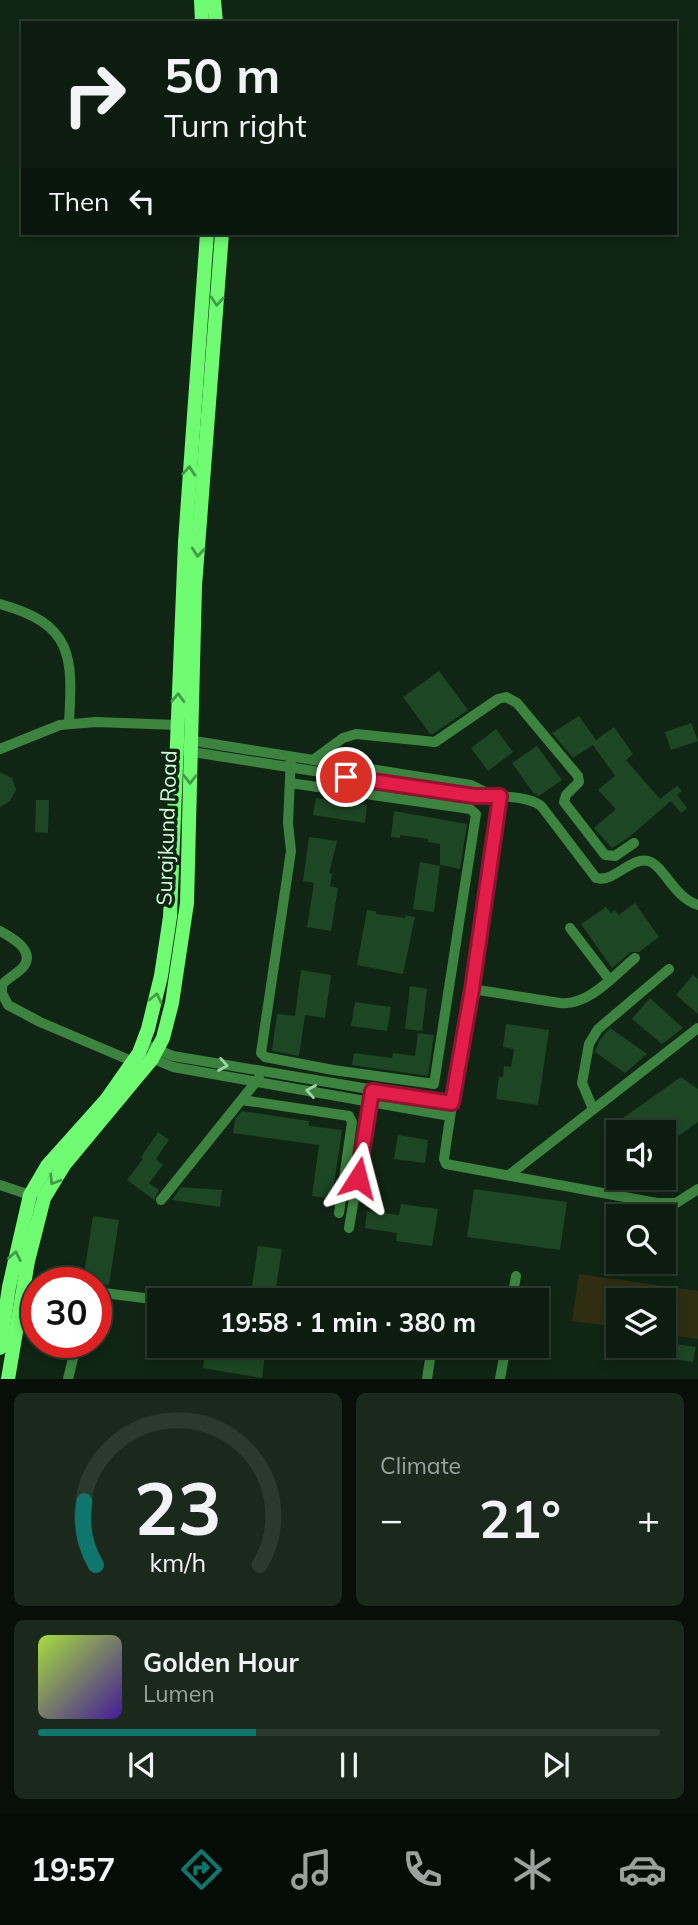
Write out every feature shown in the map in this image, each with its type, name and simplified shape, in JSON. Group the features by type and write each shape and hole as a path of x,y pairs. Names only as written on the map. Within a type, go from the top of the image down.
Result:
{"main road":[{"path":"201,0 202,21"},
{"path":"215,0 216,21"},
{"name":"Surajkund Road","path":"182,741 185,542 207,235"},
{"name":"Surajkund Road","path":"6,1372 28,1261 44,1198 56,1175 145,1053 161,976 170,917 222,235"},
{"name":"Surajkund Road","path":"0,1348 5,1287 30,1195 47,1166 145,1053"}],"street":[{"path":"0,604 39,620 53,629 64,642 70,669 69,723"},
{"path":"313,761 343,738 356,734 435,742 498,699 506,697 517,703 578,776 579,782 566,795 564,802 606,855 615,856 634,843"},
{"path":"0,749 51,727 69,723 471,785 497,796"},
{"path":"182,741 291,768 474,796 534,801 596,878 604,880 641,861 649,861 656,865 683,899 697,904"},
{"path":"290,783 470,809 476,814 435,1083 333,1070 265,1057 261,1053 291,851 288,823 291,757"},
{"path":"497,796 472,989 444,1159 446,1164 665,1204 681,1201 698,1189"},
{"path":"570,928 609,979"},
{"path":"0,931 20,944 26,958 25,965 2,985 2,993 8,1005 40,1022 145,1053 173,1056 343,1097 371,1096 452,1103"},
{"path":"472,989 567,1004 585,999 635,958"},
{"path":"593,1109 582,1083 591,1038 598,1029 669,969"},
{"path":"509,1175 698,1028"},
{"path":"328,1084 333,1070"},
{"path":"260,1077 328,1084 450,1116"},
{"path":"161,1200 260,1077"},
{"path":"349,1228 371,1096"},
{"path":"340,1114 343,1097"},
{"path":"242,1100 349,1116 352,1122 339,1213"},
{"path":"0,1185 30,1195"},
{"path":"514,1288 516,1276"},
{"path":"112,1294 147,1298"},
{"path":"68,1379 73,1358"},
{"path":"427,1379 430,1358"},
{"path":"500,1379 504,1358"}],"shaded area":[{"path":"579,1274 698,1291 698,1339 676,1336 676,1288 606,1288 606,1325 572,1321"}],"building":[{"path":"439,671 468,710 430,734 403,697"},
{"path":"579,716 596,740 614,727 633,754 626,760 660,799 677,786 682,791 677,795 687,808 681,813 671,801 628,838 612,848 594,828 616,809 598,790 615,776 593,745 573,758 552,733"},
{"path":"691,723 698,741 671,750 665,732"},
{"path":"496,729 513,752 488,771 471,748"},
{"path":"537,746 562,780 539,796 534,794 512,763"},
{"path":"0,772 12,778 16,790 10,801 0,807"},
{"path":"316,798 367,805 365,823 313,815"},
{"path":"36,800 49,800 48,833 35,832"},
{"path":"394,811 467,824 460,869 440,865 440,844 428,842 428,839 400,835 400,838 391,837"},
{"path":"309,837 337,841 329,873 332,874 330,886 338,888 331,931 307,927 314,883 303,881"},
{"path":"420,862 440,866 434,912 413,909"},
{"path":"635,903 659,937 639,952 631,952 612,968 581,924 606,907 611,913 615,910 619,915"},
{"path":"367,910 376,911 376,914 415,917 403,974 357,965"},
{"path":"301,970 331,975 325,1018 305,1015 299,1056 272,1051 277,1014 295,1016"},
{"path":"693,975 698,979 698,1014 676,995"},
{"path":"410,986 427,989 422,1031 405,1029"},
{"path":"650,998 683,1028 662,1044 632,1019"},
{"path":"355,1002 391,1007 387,1031 351,1026"},
{"path":"506,1024 549,1030 538,1105 496,1099 499,1077 503,1077 504,1066 511,1067 514,1049 503,1047"},
{"path":"610,1028 647,1054 625,1073 595,1052 599,1041"},
{"path":"418,1033 434,1035 428,1076 352,1065 354,1053 392,1058 393,1053 415,1056"},
{"path":"681,1077 698,1089 698,1122 676,1138 676,1120 620,1120"},
{"path":"242,1111 309,1121 309,1126 342,1130 332,1199 312,1196 319,1145 233,1133 235,1119"},
{"path":"158,1132 169,1140 156,1159 163,1165 149,1183 159,1190 154,1200 127,1180"},
{"path":"398,1135 428,1140 425,1163 394,1159"},
{"path":"181,1187 222,1190 220,1207 172,1200"},
{"path":"474,1189 567,1202 560,1250 467,1237"},
{"path":"401,1204 438,1209 432,1246 396,1241 397,1233 365,1228 367,1211 399,1215"},
{"path":"93,1216 119,1220 112,1267 85,1267"},
{"path":"258,1246 282,1249 276,1288 252,1288"},
{"path":"676,1344 696,1347 693,1362 673,1359 676,1358"},
{"path":"204,1358 264,1358 262,1378 203,1368"}],"route":[{"path":"346,777 474,796 500,796 472,989 452,1103 372,1091 358,1178"}]}
